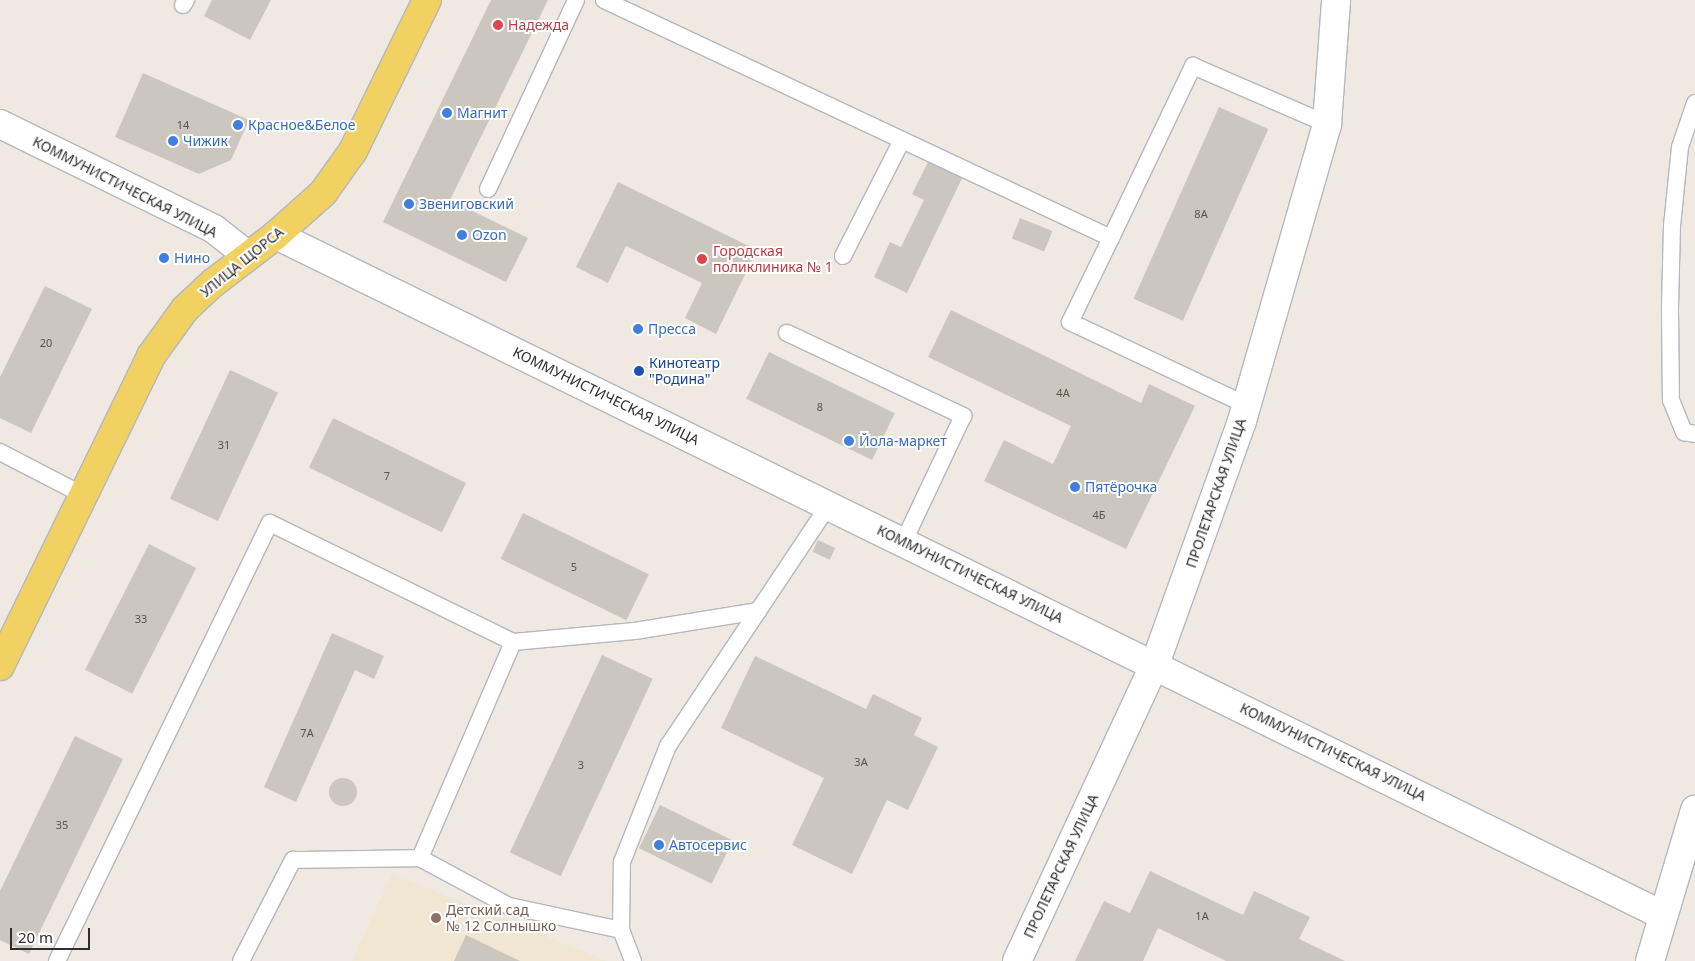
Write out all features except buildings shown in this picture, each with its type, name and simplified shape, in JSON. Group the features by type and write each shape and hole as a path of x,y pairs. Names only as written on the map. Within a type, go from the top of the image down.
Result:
{"main road":[{"name":"УЛИЦА ЩОРСА","path":"0,666 151,356 168,331 192,302 247,255 276,235 323,193 353,151 427,0"}],"street":[{"name":"ПРОЛЕТАРСКАЯ УЛИЦА","path":"1017,961 1155,664 1246,405 1327,124 1336,0"},
{"name":"КОММУНИСТИЧЕСКАЯ УЛИЦА","path":"0,124 214,229 247,255"},
{"name":"КОММУНИСТИЧЕСКАЯ УЛИЦА","path":"276,235 1155,664 1662,915"},
{"path":"1650,961 1662,915 1695,810"}],"lane":[{"path":"488,189 576,0"},
{"path":"604,0 1110,238"},
{"path":"1246,405 1070,322 1193,66 1327,124"},
{"path":"1695,103 1680,146 1672,226 1670,310 1671,400 1684,432 1695,434"},
{"path":"843,256 902,140"},
{"path":"787,333 963,416 904,541"},
{"path":"0,452 83,495"},
{"path":"633,961 622,930 622,862 668,746 829,505"},
{"path":"57,961 270,523 512,642 635,631 758,611"},
{"path":"420,858 512,642"},
{"path":"241,961 293,860 420,858 509,906 622,930"}],"shaded area":[{"name":"Детский сад № 12 Солнышко","path":"392,874 607,961 352,961"}],"place":[{"name":"Надежда","path":"498,25"},
{"name":"Магнит","path":"447,113"},
{"name":"Красное&Белое","path":"238,125"},
{"name":"Чижик","path":"173,141"},
{"name":"Звениговский","path":"409,204"},
{"name":"Ozon","path":"462,235"},
{"name":"Нино","path":"164,258"},
{"name":"Городская поликлиника № 1","path":"702,259"},
{"name":"Пресса","path":"638,329"},
{"name":"Кинотеатр \"Родина\"","path":"639,371"},
{"name":"Йола-маркет","path":"849,441"},
{"name":"Пятёрочка","path":"1075,487"},
{"name":"Автосервис","path":"659,845"},
{"name":"Детский сад № 12 Солнышко","path":"436,918"}]}
